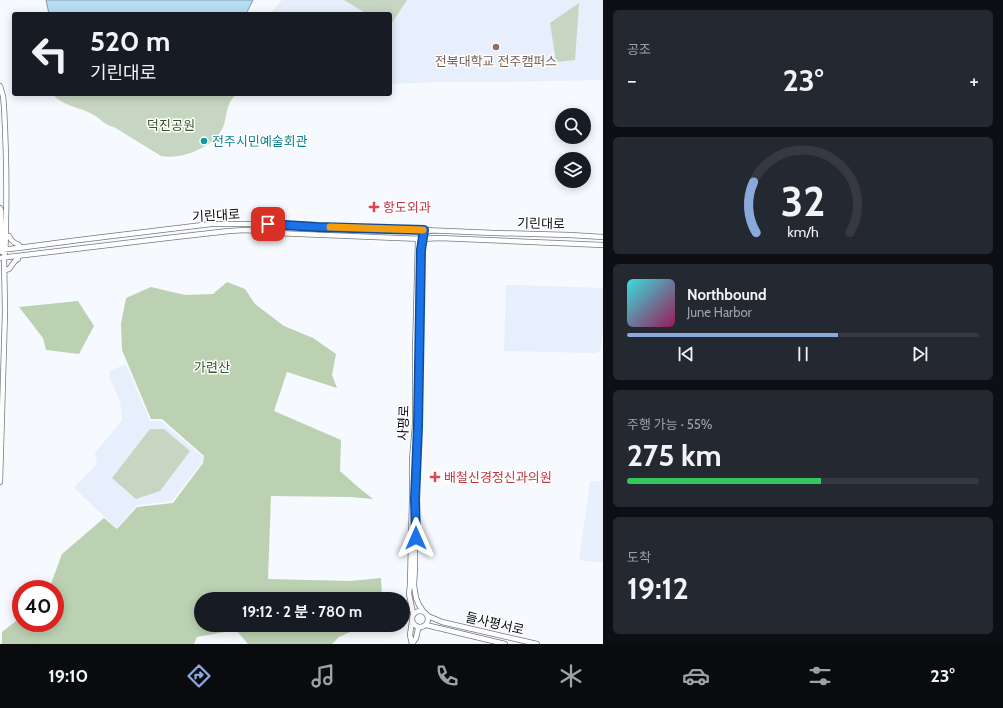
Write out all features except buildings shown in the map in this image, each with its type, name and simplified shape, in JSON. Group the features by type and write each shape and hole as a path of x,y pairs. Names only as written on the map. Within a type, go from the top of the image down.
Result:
{"street":[{"path":"0,86 3,96 6,140 7,195 5,236 2,253"},
{"path":"0,208 2,253 5,270 0,482"},
{"name":"기린대로","path":"2,253 20,248 211,224 276,224 317,227 603,237"},
{"name":"기린대로","path":"2,253 18,256 246,230 275,233 603,244"},
{"name":"사평로","path":"412,644 410,635 413,613 409,594 412,523 412,460 415,425 415,353 421,238 424,230"},
{"path":"421,238 430,230"},
{"path":"5,236 9,236 12,241 19,245 20,248"},
{"name":"사평로","path":"421,238 414,585 416,598 423,611 427,613 428,616 448,624"},
{"path":"5,270 9,269 18,259 18,256"},
{"path":"413,613 418,610 423,611"},
{"path":"412,644 416,638 418,629 428,621 428,616"},
{"path":"412,621 416,626 423,626"},
{"name":"들사평서로","path":"448,624 537,644"},
{"name":"들사평서로","path":"423,626 505,644"}],"shaded area":[{"name":"전북대학교 전주캠퍼스","path":"282,0 603,0 603,80 435,82 395,84 392,83 392,12 272,12"},
{"path":"506,285 603,288 603,331 600,351 596,353 504,351"},
{"path":"126,364 150,421 161,421 203,457 202,462 172,501 137,505 117,528 74,488 97,464 95,453 122,420 120,401 109,377 110,371"},
{"path":"603,480 603,563 579,560 590,482"}],"green space":[{"path":"344,0 407,0 392,23 392,12 364,12"},
{"path":"579,3 575,60 556,62 550,23"},
{"name":"덕진공원","path":"54,96 235,96 229,104 224,125 214,140 206,146 188,154 169,157 161,156 95,116 66,104"},
{"name":"가련산","path":"227,282 245,289 255,304 284,326 313,338 336,354 332,375 337,388 287,372 274,411 341,440 340,471 373,499 351,497 271,496 268,579 350,581 381,578 382,592 194,592 194,632 225,632 197,637 194,644 2,644 2,632 12,624 12,632 64,632 64,580 52,580 62,554 104,518 117,529 137,507 173,503 203,463 204,456 162,419 151,419 122,350 121,324 126,298 151,287 185,295 213,294"},
{"path":"78,301 94,326 79,354 46,350 43,338 19,307"},
{"path":"150,429 164,429 190,451 160,491 136,499 112,478"},
{"name":"가련산","path":"238,632 350,632 339,637 332,644 248,644"}],"water":[{"path":"46,0 253,0 247,12 49,12"}],"slow traffic":[{"path":"330,227 423,230"}],"place":[{"name":"전북대학교 전주캠퍼스","path":"496,47"},
{"name":"전주시민예술회관","path":"204,141"},
{"name":"항도외과","path":"374,207"},
{"name":"배철신경정신과의원","path":"435,477"}],"route":[{"path":"268,224 424,230 421,250 418,426 415,499 416,538"}]}
